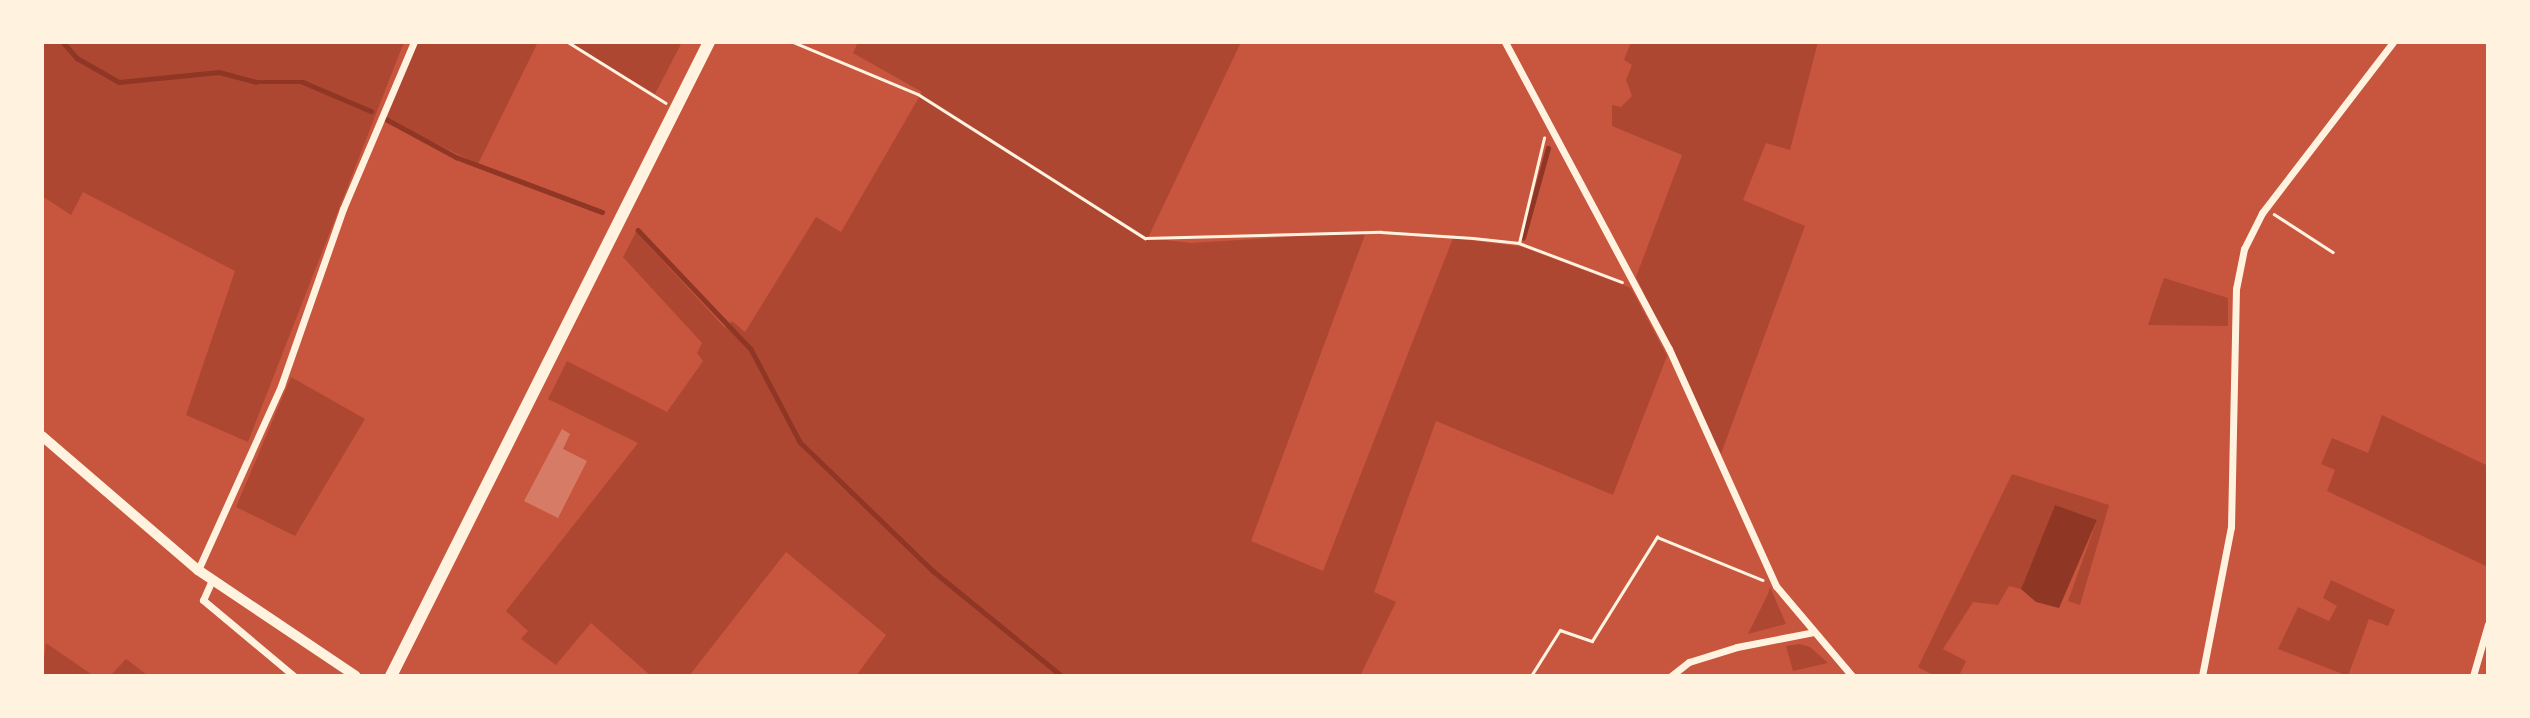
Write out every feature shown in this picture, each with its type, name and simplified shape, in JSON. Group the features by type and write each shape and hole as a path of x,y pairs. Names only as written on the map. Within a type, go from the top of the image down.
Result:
{"main road":[{"path":"391,676 709,42"},
{"path":"42,436 198,570 356,676"}],"street":[{"path":"198,570 281,387 352,186 414,42"},
{"path":"1505,42 1635,286 1776,586 1852,676"},
{"path":"2202,676 2231,527 2236,289 2244,249 2266,208 2393,42"},
{"path":"212,580 203,600 294,676"},
{"path":"2473,676 2488,624"},
{"path":"1671,676 1689,662 1737,647 1814,632"}],"path":[{"path":"568,42 676,109"},
{"path":"793,42 918,94 1145,238 1381,232 1519,243 1635,286"},
{"path":"1519,243 1549,125"},
{"path":"2266,208 2333,251"},
{"path":"1531,676 1560,630 1592,641 1657,537 1776,586"}],"shaded area":[{"path":"42,42 404,42 248,442 186,415 235,271 83,192 71,215 42,196"},
{"path":"418,42 538,42 478,164 385,119"},
{"path":"568,42 682,42 655,94"},
{"path":"858,42 1241,42 1148,238 1191,243 1366,232 1251,541 1323,571 1453,238 1523,247 1631,288 1667,356 1613,495 1436,421 1374,592 1396,602 1360,676 856,676 886,635 786,552 689,676 651,676 591,623 556,665 521,639 528,631 506,611 638,443 548,399 567,361 667,412 703,361 697,353 702,343 623,257 636,232 725,328 732,321 745,332 816,217 841,232 922,92 853,53"},
{"path":"1631,42 1818,42 1790,150 1766,143 1743,200 1805,226 1721,454 1636,277 1682,155 1612,126 1612,105 1621,107 1632,96 1626,80 1632,65 1624,60"},
{"path":"2164,278 2228,298 2228,326 2148,325"},
{"path":"291,377 365,419 295,536 236,507"},
{"path":"2382,415 2488,466 2488,567 2327,491 2335,470 2321,464 2332,438 2368,453"},
{"path":"2012,474 2109,505 2080,605 2068,601 2097,520 2055,505 2021,589 2009,586 1998,605 1973,602 1943,649 1966,661 1959,676 1935,676 1918,667"},
{"path":"2055,505 2097,520 2059,608 2036,602 2021,589"},
{"path":"2331,580 2395,610 2388,626 2369,619 2348,676 2278,649 2298,607 2329,621 2337,606 2323,598"},
{"path":"1770,587 1786,624 1748,634 1768,594"},
{"path":"46,643 94,676 42,676"},
{"path":"1800,644 1810,647 1828,663 1793,671 1786,646"},
{"path":"126,659 129,661 148,676 110,676"}],"building":[{"path":"562,429 570,434 563,449 587,461 558,518 524,501"}],"waterway":[{"path":"63,42 77,58 119,82 219,72 256,82 303,82 371,111"},
{"path":"386,119 456,157 602,212"},
{"path":"1523,238 1548,148"},
{"path":"638,230 751,349 800,442 932,570 1062,676"}]}
